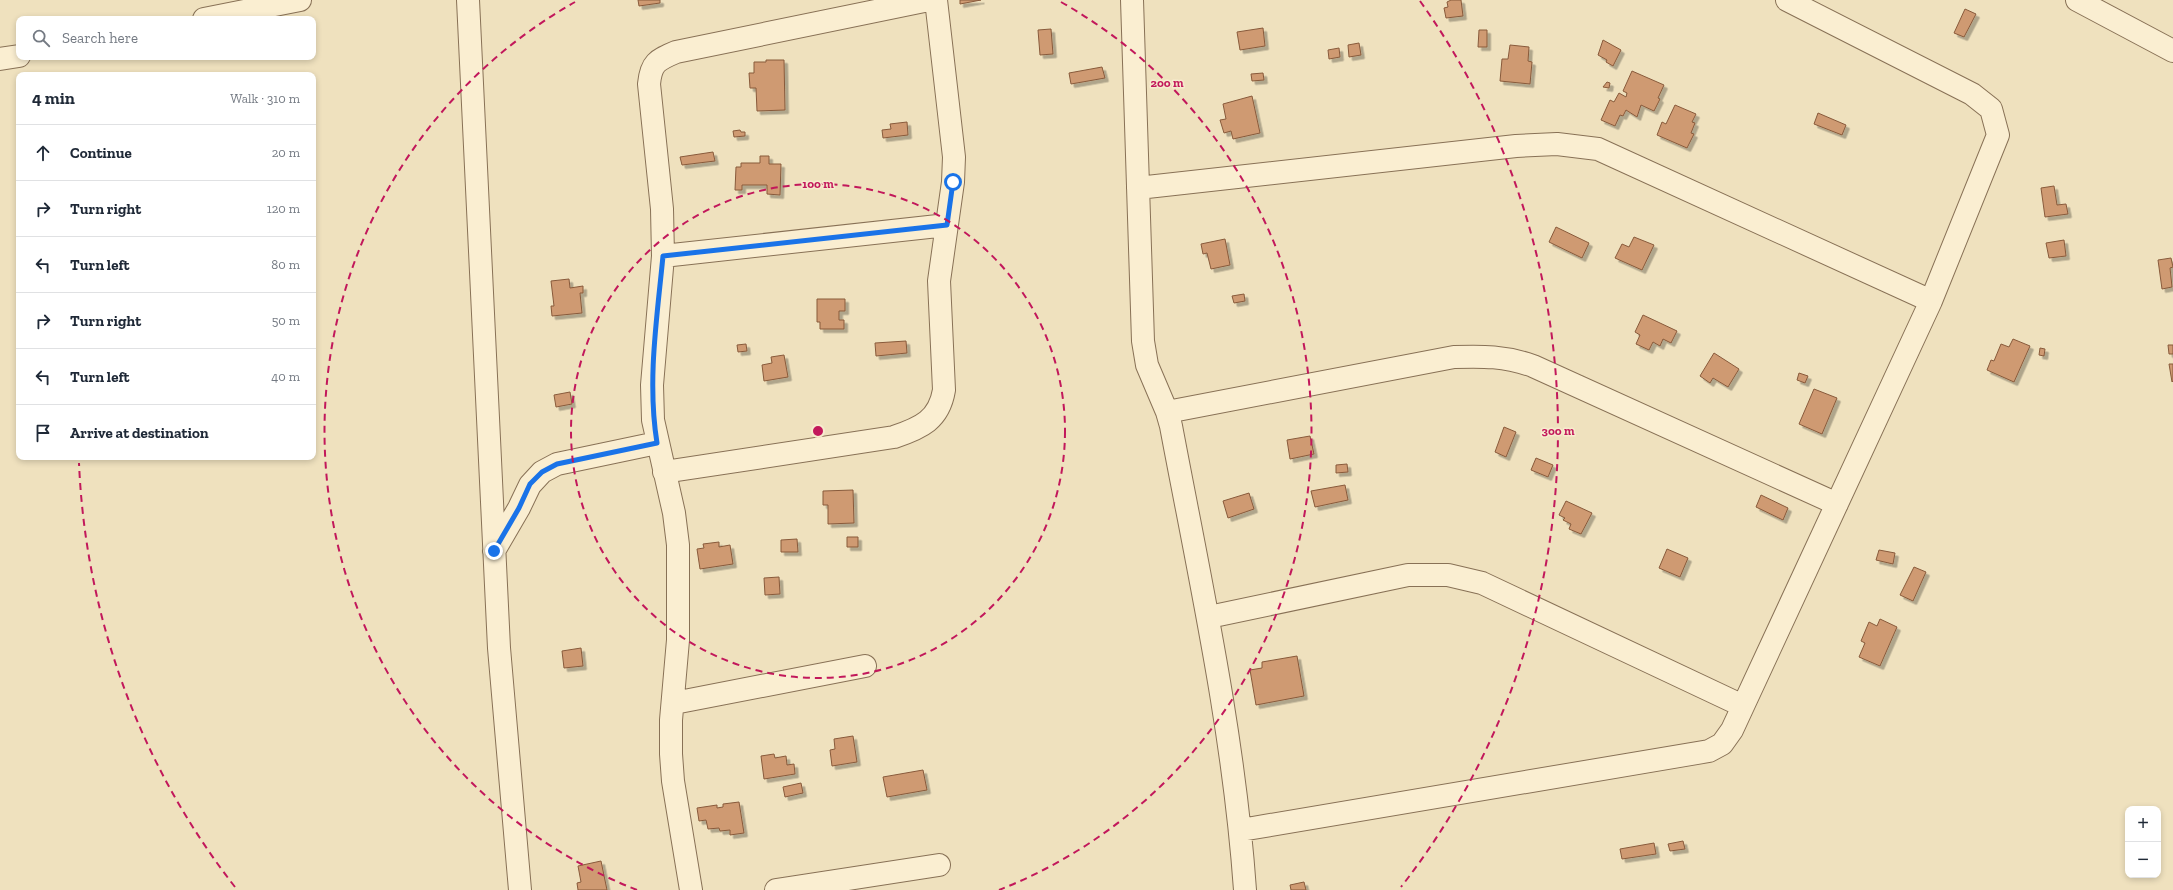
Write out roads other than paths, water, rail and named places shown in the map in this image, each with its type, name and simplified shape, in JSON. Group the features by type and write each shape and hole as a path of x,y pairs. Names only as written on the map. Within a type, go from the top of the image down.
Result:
{"street":[{"path":"219,16 300,0"},
{"path":"468,0 499,648 520,890"},
{"path":"691,890 673,781 671,720 674,703 678,640 678,545 674,513 653,420 652,385 663,256 662,209 649,84 650,72 655,64 676,52 928,0"},
{"path":"664,472 894,437 918,427 934,416 941,405 944,390 939,280 953,182 954,157 936,0"},
{"path":"1132,0 1143,341 1147,365 1167,412 1209,617 1241,830 1245,890"},
{"path":"1241,830 1709,751 1722,744 1732,730 1931,302 1998,135 1991,109 1972,94 1788,0"},
{"path":"2081,1 2173,51"},
{"path":"0,59 16,56"},
{"path":"1138,188 1516,146 1557,144 1598,149 1931,302"},
{"path":"663,256 947,225"},
{"path":"1167,412 1454,357 1487,356 1511,358 1533,366 1837,504"},
{"path":"494,551 519,508 530,484 542,472 557,464 657,443"},
{"path":"1209,617 1408,576 1448,575 1482,583 1743,706"},
{"path":"674,703 865,666"},
{"path":"776,890 939,865"}]}
